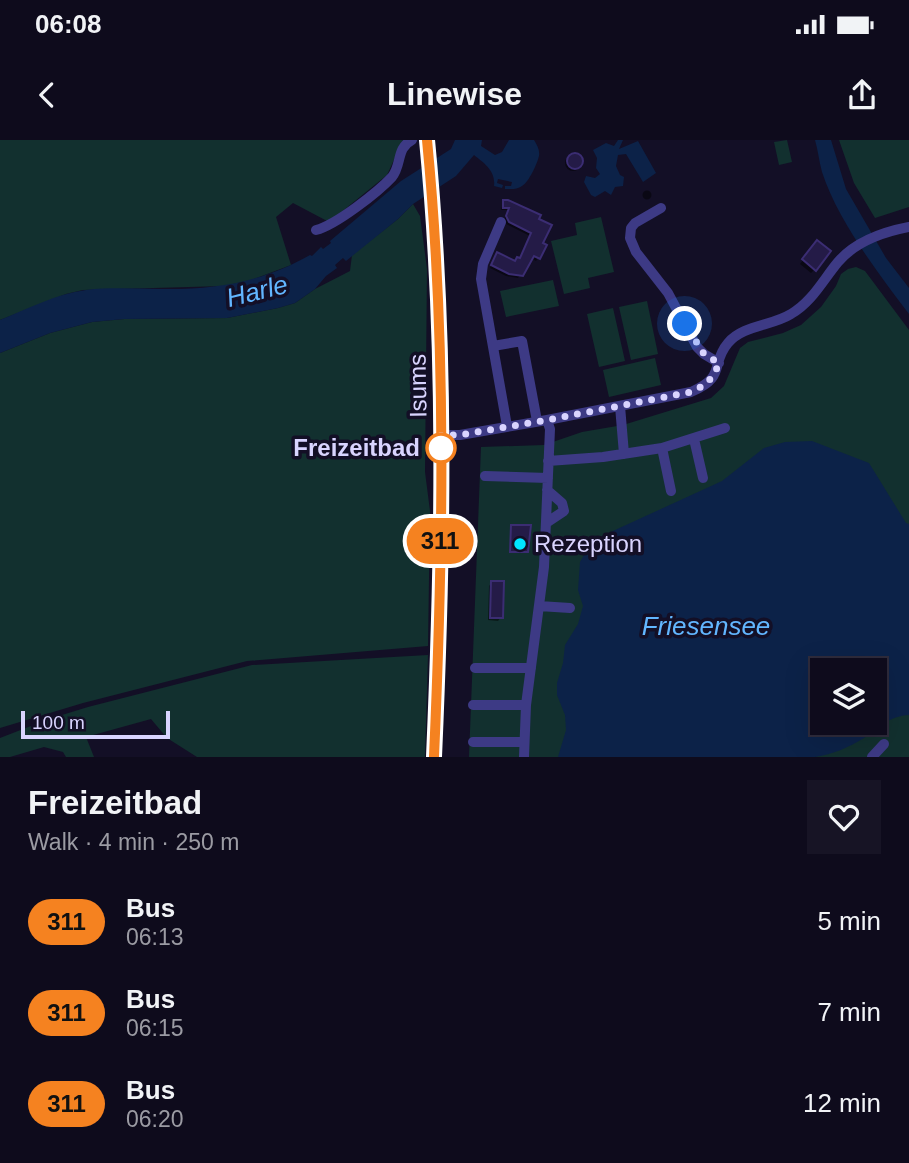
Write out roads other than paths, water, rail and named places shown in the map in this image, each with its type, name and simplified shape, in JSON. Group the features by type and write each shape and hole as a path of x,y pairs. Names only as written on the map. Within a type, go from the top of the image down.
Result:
{"main road":[{"name":"Isums","path":"427,144 440,339 441,435 434,757"}],"lane":[{"path":"316,230 336,222 387,180 395,172 404,146 412,140"},
{"path":"661,208 635,223 630,232 632,244 668,293 697,347 719,363"},
{"path":"501,222 481,271 507,426"},
{"path":"441,435 460,435 542,421 691,392 708,383 723,351 734,337 782,319 800,308 839,260 856,246 875,236 909,227"},
{"path":"493,346 522,341 542,421 550,429 544,565 526,705 524,757"},
{"path":"620,406 624,454"},
{"path":"548,461 662,448 725,428"},
{"path":"694,439 703,478"},
{"path":"662,448 671,491"},
{"path":"485,477 548,478"},
{"path":"546,523 564,511 562,503 547,490"},
{"path":"539,606 570,608"},
{"path":"475,668 531,668"},
{"path":"473,705 526,705"},
{"path":"473,742 524,742"},
{"path":"872,757 884,744"}],"water":[{"name":"Harle","path":"455,140 482,140 481,146 495,155 502,152 509,140 534,140 539,156 525,184 518,188 505,189 505,186 511,186 512,182 498,179 497,183 503,185 502,188 494,186 491,172 474,155 456,176 413,204 346,261 343,258 335,265 337,268 315,289 295,303 227,318 92,322 50,333 0,353 0,320 64,295 95,289 219,286 256,278 312,256 321,247 323,249 331,243 330,241 401,181 451,149"},
{"path":"618,140 623,140 619,149 638,141 656,173 643,182 626,154 618,155 616,166 624,177 623,186 615,187 611,195 605,191 595,197 584,182 586,176 595,178 600,174 596,168 597,158 593,150 606,143 614,146"},
{"path":"815,140 831,140 846,189 886,258 909,288 909,314 860,246 838,209 822,172"},
{"name":"Friesensee","path":"812,441 869,463 909,524 909,715 887,722 887,658 810,658 810,735 868,735 846,748 815,757 558,757 566,730 565,715 557,695 557,683 565,645 578,624 583,606 578,590 580,562 589,546 602,536 722,481 764,448 785,442"}],"place":[{"name":"Freizeitbad","path":"441,448"},
{"name":"Rezeption","path":"520,544"}]}
